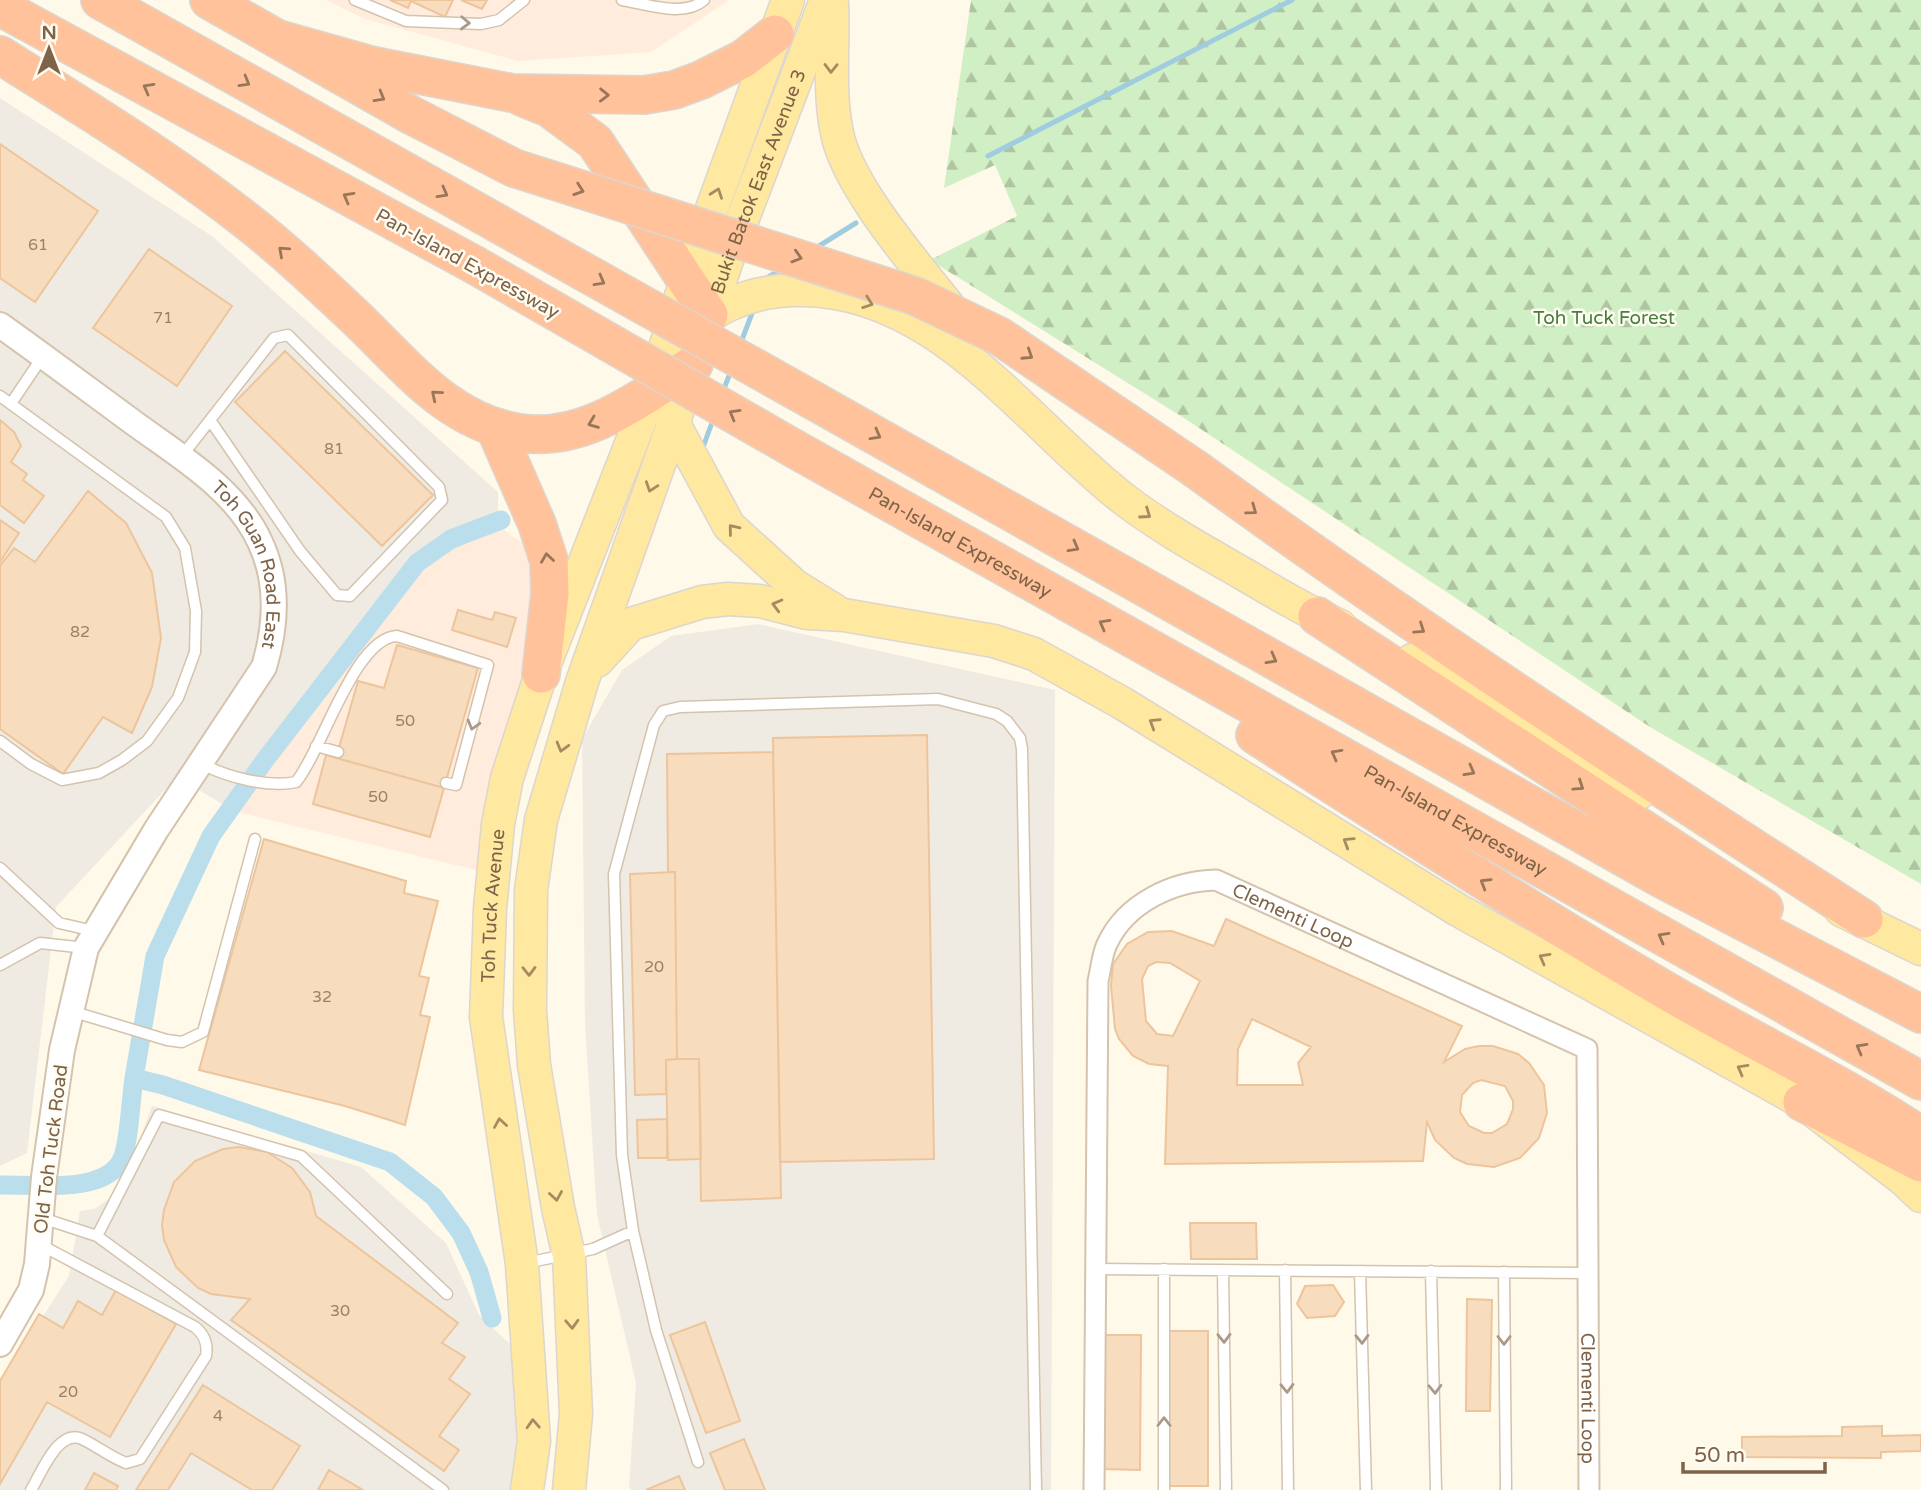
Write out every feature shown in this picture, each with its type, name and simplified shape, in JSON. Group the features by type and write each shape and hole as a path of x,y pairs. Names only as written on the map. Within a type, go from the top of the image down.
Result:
{"highway":[{"path":"100,0 1662,879 1910,1008"},
{"path":"209,0 411,115 514,168 915,296 999,336 1196,470 1364,592 1611,757 1864,919"},
{"name":"Pan-Island Expressway","path":"0,7 473,264 793,449 1921,1081"},
{"path":"278,39 374,66 512,93 644,95 674,90 743,59 775,34"},
{"path":"0,55 147,148 243,218 354,316 433,393 460,414 495,428 523,434 556,433 581,428 615,414 652,390 680,356"},
{"path":"512,93 549,108 595,142 709,315"},
{"path":"495,428 537,524 549,561 550,594 541,674"},
{"path":"1317,616 1848,963 1910,1008"},
{"path":"1163,657 1188,683 1241,725 1470,874 1670,993 1876,1106 1921,1136"},
{"path":"1802,1102 1921,1163"}],"main road":[{"name":"Bukit Batok East Avenue 3","path":"680,356 686,280 788,0"},
{"name":"Bukit Batok East Avenue 3","path":"680,356 709,315 752,192 826,0"},
{"path":"832,0 831,86 837,135 844,153 857,180 888,226 1023,405"},
{"path":"709,315 746,296 775,290 837,292 897,314 944,341 1023,405 1088,469 1127,501 1177,536 1317,616 1383,645 1475,694 1830,906 1864,919 1921,949"},
{"name":"Toh Tuck Avenue","path":"569,1490 576,1414 569,1256 558,1208 534,1065 529,953 531,890 541,820 582,682 674,422 680,356"},
{"path":"652,390 674,422 729,526 795,586 844,615"},
{"name":"Toh Tuck Avenue","path":"527,1490 534,1441 522,1264 486,1017 486,968 493,854 507,778 541,674 652,390"},
{"path":"582,682 618,635 631,624 702,602 728,599 760,600 807,613 844,615 994,641 1055,664 1458,910 1802,1102 1903,1179 1921,1196"}],"street":[{"name":"Toh Guan Road East","path":"0,325 207,477 240,510 261,543 274,603 273,636 264,667 156,830 90,940"},
{"name":"Clementi Loop","path":"1094,1490 1098,981 1106,945 1122,921 1145,899 1201,881 1216,880 1587,1049 1589,1490"},
{"name":"Old Toh Tuck Road","path":"0,1344 31,1290 39,1244 47,1153 70,1010 90,940"}],"lane":[{"path":"355,0 406,21 481,24 499,20 524,0"},
{"path":"622,0 681,9 696,6 704,0"},
{"path":"180,457 274,338 288,335 439,487 442,500 350,596 342,597 300,551 210,420"},
{"path":"12,402 43,356"},
{"path":"0,396 12,402 166,517 185,548 196,611 195,652 178,698 139,747 99,773 62,780 31,764 0,741"},
{"path":"202,764 260,781 296,782 355,669 387,638 397,636 488,665 456,785 446,783"},
{"path":"698,1462 656,1330 632,1231 622,1155 614,874 657,718 663,711 680,707 926,699 949,701 996,714 1007,721 1020,738 1022,749 1036,1490"},
{"path":"316,746 338,752"},
{"path":"70,1010 182,1042 203,1032 255,839"},
{"path":"0,868 59,923 90,940"},
{"path":"0,965 40,943 90,940"},
{"path":"97,1236 159,1115 301,1156 447,1294"},
{"path":"42,1209 97,1236 443,1490"},
{"path":"522,1264 593,1250 632,1231"},
{"path":"31,1490 58,1445 71,1437 81,1438 123,1462 140,1459 205,1356 207,1348 204,1336 195,1327 39,1244"},
{"path":"1095,1269 1588,1273"},
{"path":"1164,1269 1164,1490"},
{"path":"1223,1270 1226,1490"},
{"path":"1285,1270 1288,1490"},
{"path":"1360,1271 1366,1490"},
{"path":"1432,1271 1436,1490"},
{"path":"1504,1272 1506,1490"}],"shaded area":[{"path":"326,0 729,0 651,52 518,61 365,19"},
{"path":"0,98 212,236 498,492 498,526 420,570 234,811 177,777 56,907 27,1153 0,1166"},
{"path":"498,526 530,548 539,610 476,870 234,811 420,570"},
{"path":"758,624 1055,690 1051,1490 631,1490 629,1485 636,1383 597,1215 585,1024 582,739 622,670 671,636"},
{"path":"152,1106 361,1167 446,1243 479,1315 524,1357 521,1490 0,1490 0,1383 69,1276 80,1211 94,1209 121,1191"}],"green space":[{"name":"Toh Tuck Forest","path":"971,0 1921,0 1921,884 1650,727 1184,418 930,260 1017,216 995,165 944,188"}],"building":[{"path":"390,0 453,0 445,17 411,1 408,8"},
{"path":"461,0 487,0 482,9"},
{"path":"0,144 98,211 35,302 0,278"},
{"path":"149,249 232,306 177,386 93,328"},
{"path":"285,351 433,495 382,546 235,402"},
{"path":"0,420 14,432 21,446 11,462 27,474 23,480 44,496 24,523 0,505"},
{"path":"88,491 126,523 152,573 161,638 152,687 132,733 103,717 63,774 0,729 0,566 14,548 35,562"},
{"path":"0,520 19,533 0,562"},
{"path":"458,610 492,620 495,612 516,618 507,647 452,630"},
{"path":"397,645 478,668 444,788 336,758 358,681 384,688"},
{"path":"927,735 934,1159 780,1162 773,738"},
{"path":"773,752 781,1198 701,1201 699,1059 677,1059 675,872 668,872 667,754"},
{"path":"326,755 444,788 430,837 313,804"},
{"path":"264,839 406,881 404,893 438,901 419,976 429,978 420,1015 430,1017 405,1125 345,1106 199,1070"},
{"path":"675,872 677,1059 666,1060 666,1094 635,1095 630,874"},
{"path":"1226,919 1462,1026 1444,1062 1465,1049 1479,1046 1493,1046 1518,1054 1529,1063 1544,1085 1547,1113 1539,1138 1520,1158 1494,1167 1467,1164 1454,1158 1435,1140 1427,1122 1423,1161 1165,1164 1168,1066 1149,1064 1133,1056 1119,1039 1115,1029 1111,986 1113,964 1127,944 1148,932 1172,931 1214,946","holes":["1156,962 1170,963 1200,981 1173,1036 1157,1034 1146,1021 1142,979 1148,966","1252,1019 1311,1047 1298,1063 1303,1085 1237,1085 1238,1049","1481,1080 1505,1086 1513,1101 1507,1124 1492,1133 1484,1133 1469,1126 1460,1112 1462,1095 1473,1083"]},
{"path":"699,1059 701,1159 668,1160 666,1060"},
{"path":"667,1119 667,1158 638,1158 637,1120"},
{"path":"238,1147 267,1152 292,1168 310,1192 316,1216 458,1323 442,1343 465,1357 449,1379 470,1394 439,1436 459,1450 444,1471 231,1320 250,1299 211,1294 198,1288 176,1267 164,1240 162,1225 164,1210 174,1182 195,1161 223,1149"},
{"path":"1190,1223 1256,1223 1257,1259 1191,1259"},
{"path":"1333,1285 1344,1302 1335,1316 1307,1318 1297,1304 1305,1286"},
{"path":"116,1290 176,1324 110,1437 47,1402 0,1484 0,1381 39,1314 63,1328 78,1301 102,1315"},
{"path":"1467,1299 1492,1300 1490,1411 1466,1411"},
{"path":"705,1322 740,1421 706,1433 670,1335"},
{"path":"1167,1331 1208,1331 1208,1486 1166,1486"},
{"path":"1103,1335 1141,1335 1140,1470 1102,1469"},
{"path":"203,1385 300,1446 272,1490 252,1490 191,1453 168,1490 136,1490"},
{"path":"1882,1426 1882,1436 1921,1435 1921,1451 1881,1452 1881,1458 1742,1457 1742,1437 1842,1436 1842,1427"},
{"path":"744,1439 765,1490 725,1490 710,1453"},
{"path":"329,1470 363,1490 318,1490"},
{"path":"94,1473 118,1486 116,1490 85,1490"},
{"path":"679,1476 685,1490 646,1490"}],"waterway":[{"path":"988,156 1292,0"},
{"path":"814,249 856,223"},
{"path":"765,279 782,269"},
{"path":"740,345 754,308"},
{"path":"723,391 731,371"},
{"path":"702,450 714,417"},
{"path":"134,1078 155,956 211,836 265,760 417,563 451,539 501,520"},
{"path":"0,1185 67,1185 101,1178 113,1170 122,1159 134,1078 163,1085 390,1162 434,1197 461,1233 479,1272 492,1318"}]}
